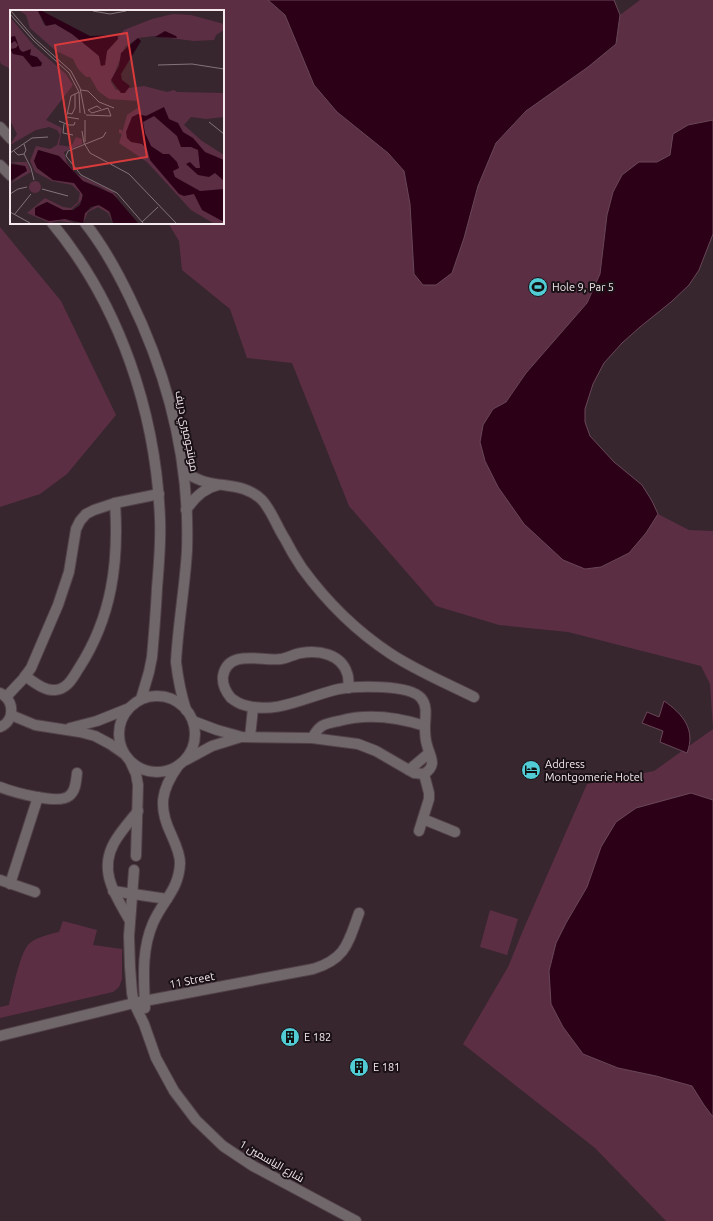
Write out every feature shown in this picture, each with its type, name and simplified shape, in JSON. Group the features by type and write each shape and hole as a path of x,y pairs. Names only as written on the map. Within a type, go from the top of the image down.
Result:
{"street":[{"path":"0,127 10,138"},
{"path":"0,165 10,175"},
{"path":"53,224 69,243 97,288 120,336 138,387 148,422 159,494 160,546 153,643 149,672 141,699"},
{"name":"مونتجوميري دريف","path":"86,224 120,276 144,327 164,380 174,416 184,472 186,510 187,551 176,662 180,689 186,710"},
{"path":"184,472 198,479 237,486 251,491 262,500 271,512 293,553 316,585 342,614 365,635 390,653 417,669 474,697"},
{"path":"186,510 198,495 213,486 222,484"},
{"path":"0,727 8,721 11,715 10,704 3,695 25,676 35,659 65,588 73,555 76,529 80,521 86,514 94,510 115,503 159,494"},
{"path":"25,676 49,690 63,688 69,683 93,642 102,620 114,574 117,526 115,503"},
{"path":"193,721 217,730 246,737 312,738 358,744 367,747 409,770 420,774 430,771 432,759 426,744 426,710 424,703 415,692 378,687 349,688 326,693 289,705 253,708 233,700 227,694 223,677 226,668 232,662 241,658 271,660 314,652 332,655 339,660 348,674 349,688"},
{"path":"64,729 97,721 129,708 141,699 153,696 165,697 177,702 186,710 193,721 195,732 191,753 170,778 164,791 163,805 165,820 177,846 180,861 179,876 173,890 159,910 153,923 145,950 139,1002"},
{"path":"123,753 119,742 118,730 122,718 129,708"},
{"path":"246,737 253,708"},
{"path":"11,715 35,725 64,729 95,736 123,753 131,763 136,774 138,785 136,856"},
{"path":"312,738 316,732 329,723 360,717 393,718 425,726"},
{"path":"131,763 142,770 154,773 167,772 212,746 246,737"},
{"path":"409,770 429,753"},
{"path":"0,787 14,792 38,797 62,799 68,797 72,793 75,787 77,773"},
{"path":"419,831 429,800 429,793 424,774"},
{"path":"10,884 38,797"},
{"path":"130,921 113,891 109,879 108,867 109,855 114,844 138,811"},
{"path":"423,819 454,832"},
{"path":"134,870 129,936 130,967 132,993 139,1002"},
{"path":"0,880 35,892"},
{"path":"113,891 167,899"},
{"name":"11 Street","path":"0,1036 139,1002 312,969 326,965 337,958 346,948 359,913"},
{"name":"شارع الياسمين 1","path":"139,1002 144,1024 156,1058 174,1091 196,1120 223,1146 253,1166 356,1221"}],"shaded area":[{"path":"0,0 268,0 285,15 314,85 337,112 388,153 404,171 410,204 414,273 452,273 464,238 478,186 496,143 526,111 616,44 620,15 640,0 713,0 713,120 688,125 670,155 657,162 639,162 607,215 600,274 587,303 526,373 506,402 493,409 646,533 658,514 689,530 713,531 713,729 710,684 701,666 568,632 499,625 436,606 349,506 292,363 247,358 230,309 182,270 179,241 169,224 224,224 224,10 10,10 10,68 1,64"},
{"path":"268,0 614,0 620,15 616,44 588,67 526,111 496,143 478,186 464,238 452,273 436,285 423,285 414,274 410,204 404,171 388,153 337,112 314,85 285,15"},
{"path":"713,120 713,234 699,270 689,285 622,343 604,363 593,384 585,409 585,422 590,436 614,462 642,485 658,514 646,533 629,553 601,567 585,569 563,560 524,524 498,487 485,461 480,442 483,425 493,409 506,402 526,373 587,303 600,274 607,215 613,192 622,175 639,162 657,162 670,155 673,134 688,125"},
{"path":"0,227 61,301 116,415 67,474 40,494 0,507"},
{"path":"664,701 677,711 686,723 690,737 687,753 660,742 663,731 642,723 647,712 659,717"},
{"path":"713,729 713,1221 666,1221 595,1148 463,1044 508,967 587,784 654,771"},
{"path":"691,793 713,800 713,1117 692,1086 656,1076 618,1068 583,1054 563,1027 551,1004 549,971 556,943 587,887 601,847 616,822 636,808"},
{"path":"490,910 518,919 507,955 480,947"},
{"path":"63,921 97,930 93,945 122,949 122,979 119,987 113,992 0,1018 0,1007 9,1005 19,965 28,945 38,938 59,932"}],"place":[{"name":"Hole 9, Par 5","path":"538,287"},
{"name":"Address Montgomerie Hotel","path":"531,770"},
{"name":"E 182","path":"290,1037"},
{"name":"E 181","path":"359,1067"}]}
